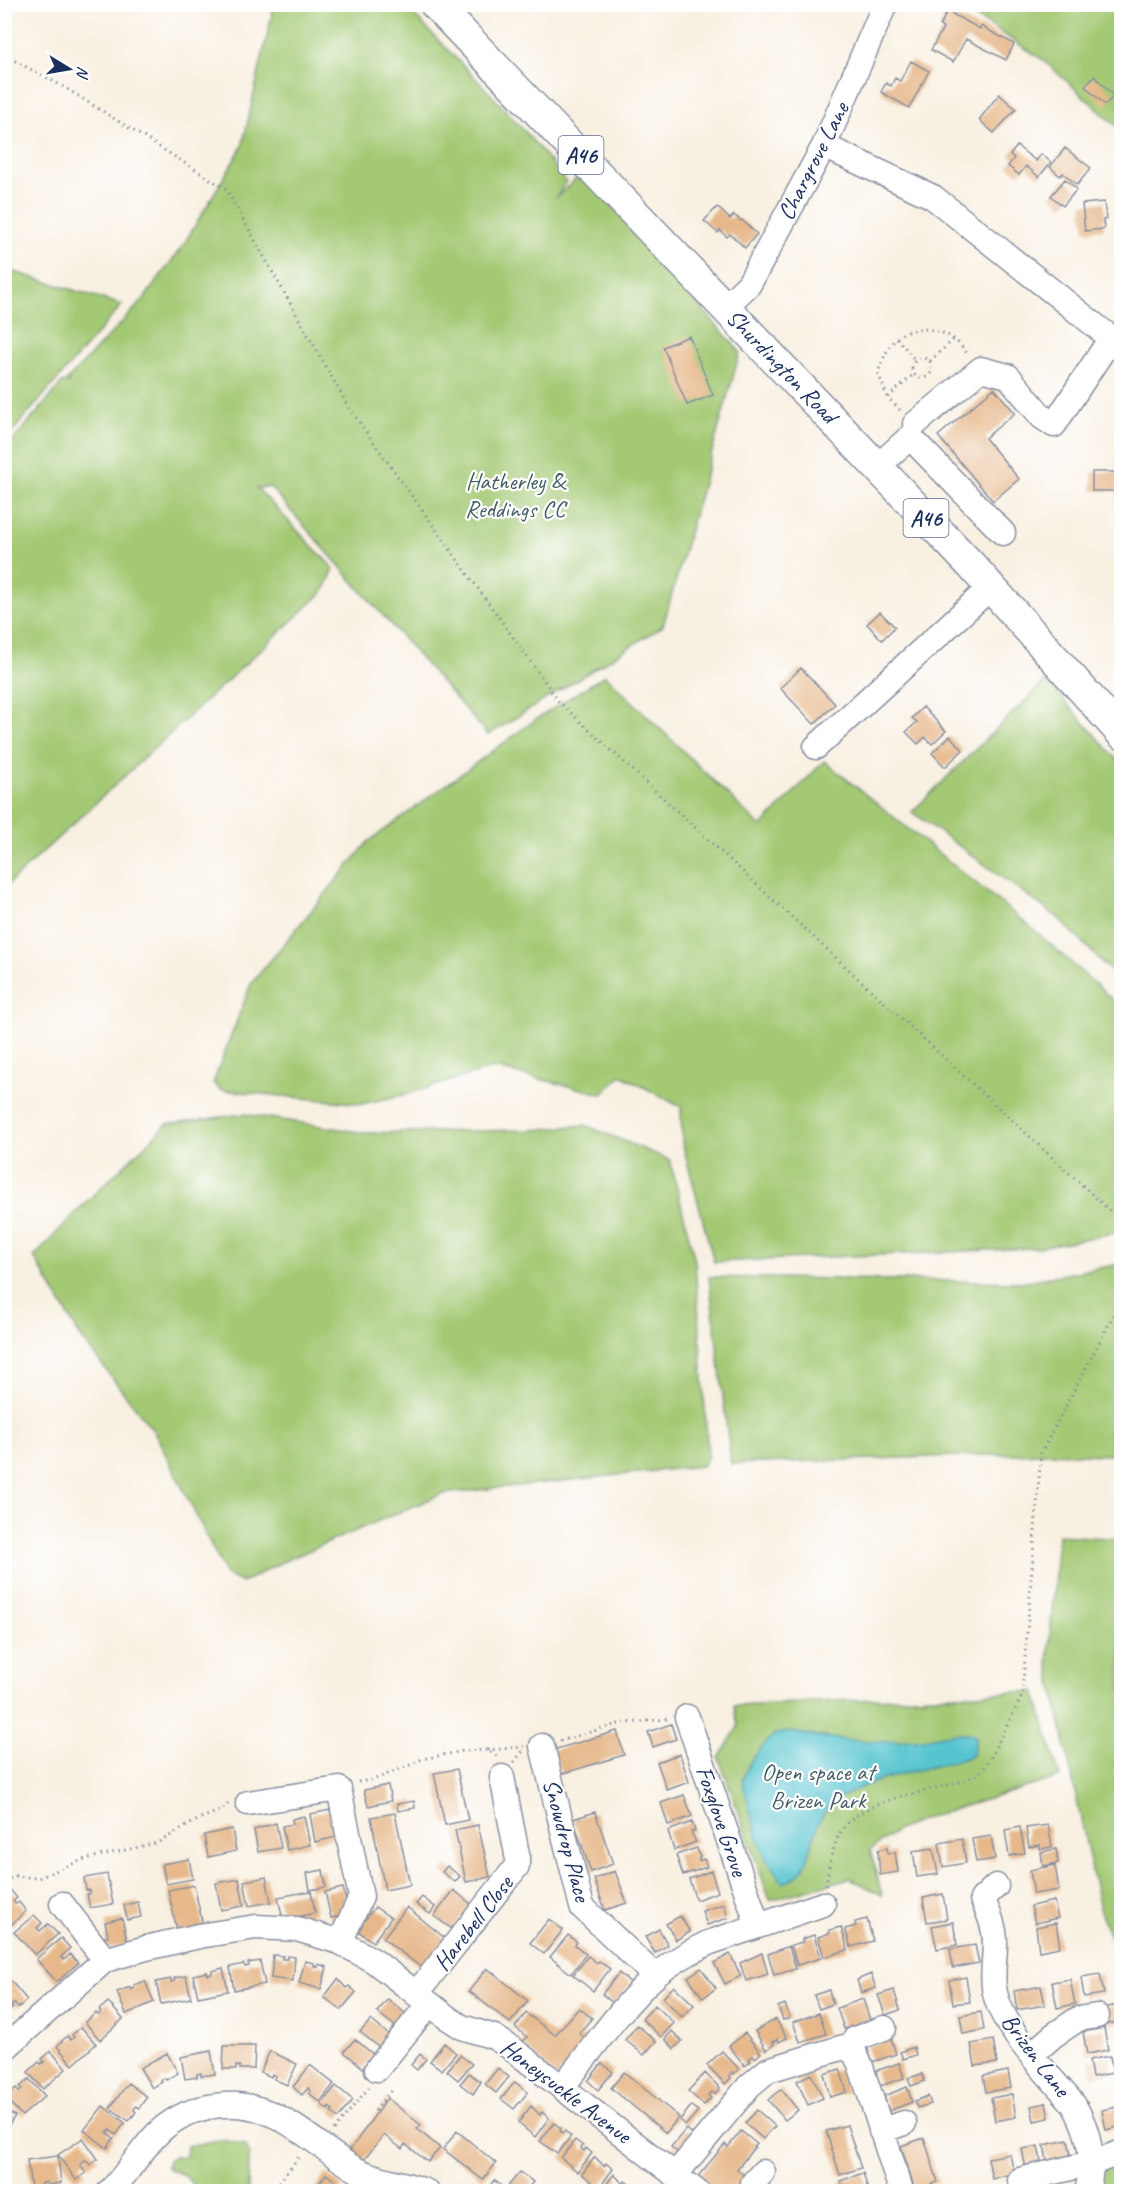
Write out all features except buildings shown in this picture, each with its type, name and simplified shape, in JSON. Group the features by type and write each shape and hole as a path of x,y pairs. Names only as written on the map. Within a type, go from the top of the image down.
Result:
{"main road":[{"name":"Shurdington Road","path":"435,4 877,467 1118,724"}],"street":[{"name":"Chargrove Lane","path":"725,307 749,284 824,146 885,4"},
{"path":"824,146 933,197 1116,344 1054,425 1042,417 1008,376 981,369 915,424"},
{"path":"877,467 910,437 1003,532"},
{"path":"816,747 991,588"},
{"name":"Foxglove Grove","path":"687,1717 758,1926"},
{"name":"Snowdrop Place","path":"542,1746 582,1907 655,1976"},
{"name":"Harebell Close","path":"422,1999 517,1866 506,1770"},
{"path":"239,1803 339,1789 361,1897 340,1942"},
{"name":"Brizen Lane","path":"980,1892 993,1927 995,1942 993,1971 996,1997 1009,2027 1074,2105 1082,2118 1091,2148 1092,2163 1087,2192"},
{"path":"62,1904 105,1960"},
{"path":"562,2087 634,1998 655,1976 708,1943 823,1904"},
{"name":"Honeysuckle Avenue","path":"4,2049 105,1960 146,1948 256,1928 297,1929 340,1942 374,1961 462,2027 494,2037 697,2192"},
{"path":"377,2069 422,1999"},
{"path":"1032,2054 1078,2019 1097,2016"},
{"path":"849,2049 855,2039 884,2028"},
{"path":"675,2175 738,2098 768,2070 838,2047 854,2052 892,2127 900,2187"},
{"path":"109,2192 156,2134 178,2118 204,2108 231,2104 258,2108 284,2119 360,2171 427,2192"},
{"path":"1020,2180 1092,2163 1122,2152"}],"path":[{"path":"4,55 64,87 226,189 349,408 560,703 1122,1222"},
{"path":"915,424 887,398 878,372 885,354 897,338 907,330 941,332 954,339 981,369"},
{"path":"897,338 915,360"},
{"path":"930,360 954,339"},
{"path":"923,357 930,360 932,369 928,376 921,379 914,375 911,367 915,360 923,357"},
{"path":"887,398 914,375"},
{"path":"823,1904 831,1857 845,1825 869,1807 976,1775 986,1766 1022,1696 1041,1453 1122,1299"},
{"path":"542,1746 617,1724 687,1717"},
{"path":"339,1789 357,1782 375,1779 422,1759 463,1751 525,1747 506,1770 501,1758 487,1750"},
{"path":"4,1881 15,1876 38,1878 86,1859 157,1843 201,1818 239,1803"},
{"path":"375,2111 393,2088"},
{"path":"272,2192 313,2138"}],"green space":[{"name":"Hatherley & Reddings CC","path":"274,5 404,5 488,91 548,158 566,182 556,198 583,172 740,352 663,626 488,735 270,487 257,488 334,569 324,591 5,887 5,450 63,382 69,383 67,380 143,300 184,244 242,147"},
{"path":"950,5 1121,5 1121,130 1042,59 980,19"},
{"path":"4,269 122,305 5,440"},
{"path":"605,675 761,827 824,761 1033,929 1121,1007 1121,1232 1036,1248 714,1262 682,1142 681,1107 621,1075 602,1094 493,1068 408,1094 362,1104 221,1090 213,1083 251,984 368,842 535,720"},
{"path":"1046,680 1121,764 1121,981 1057,917 912,812"},
{"path":"244,1114 365,1133 532,1130 585,1125 670,1160 695,1261 708,1456 702,1466 442,1494 282,1562 242,1583 226,1575 155,1433 82,1339 34,1257 80,1208 167,1124"},
{"path":"1121,1264 1121,1474 1114,1455 1041,1453 731,1464 709,1277 1021,1282"},
{"path":"1058,1535 1121,1539 1121,1963 1101,1914 1048,1663"},
{"name":"Open space at Brizen Park","path":"1035,1691 1060,1777 926,1818 898,1830 870,1850 882,1895 850,1878 770,1900 719,1758 738,1727 734,1706"},
{"path":"220,2140 246,2145 249,2156 248,2191 208,2191 192,2184 184,2175 167,2168 168,2161 174,2157 186,2156 187,2146"},
{"path":"1121,2152 1121,2191 1047,2192 1090,2181"}],"water":[{"path":"791,1732 868,1741 913,1740 958,1733 973,1734 976,1738 970,1757 878,1781 844,1796 831,1805 818,1826 802,1870 794,1878 783,1883 765,1857 742,1780 750,1762 775,1734"}]}
